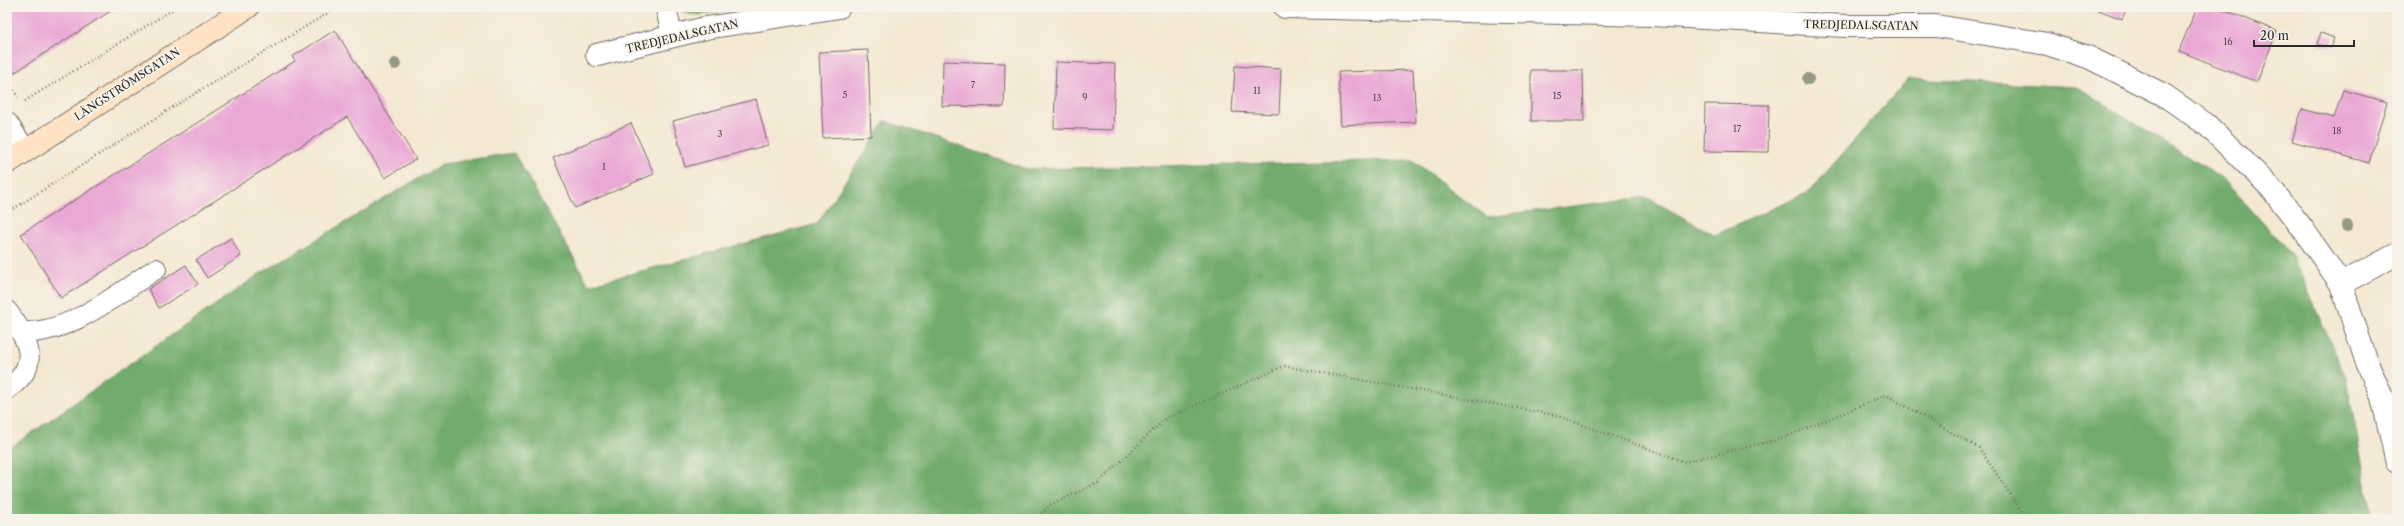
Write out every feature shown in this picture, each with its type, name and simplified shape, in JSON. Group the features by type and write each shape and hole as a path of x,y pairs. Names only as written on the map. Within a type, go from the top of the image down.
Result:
{"street":[{"name":"LÅNGSTRÖMSGATAN","path":"7,163 248,7"},
{"name":"TREDJEDALSGATAN","path":"597,55 706,28 839,7"},
{"name":"TREDJEDALSGATAN","path":"1285,7 1651,15 1845,26 1936,26 2047,44 2088,57 2164,95 2207,125 2270,187 2303,229 2341,284 2366,360 2382,397 2397,462"},
{"path":"7,124 25,151"},
{"path":"2341,284 2397,254"}],"lane":[{"path":"666,7 672,37"},
{"path":"22,332 35,333 83,316 156,269"},
{"path":"7,312 22,332 30,354 26,371 7,389"}],"path":[{"path":"7,80 22,103 178,7"},
{"path":"7,213 178,104 338,7"},
{"path":"1036,519 1050,505 1098,483 1165,419 1284,366 1555,416 1684,462 1784,438 1886,395 1979,448 2027,519"}],"green space":[{"path":"678,7 732,7 711,13 696,15 683,11"},
{"path":"1908,79 2077,87 2224,179 2293,257 2346,378 2371,510 2370,519 7,519 7,450 261,273 442,164 514,153 589,285 817,224 885,121 1027,169 1412,160 1487,217 1646,197 1715,235 1809,192"}],"building":[{"path":"7,7 117,7 9,76 7,73"},
{"path":"2091,7 2127,7 2122,19"},
{"path":"2197,7 2217,7 2277,31 2257,82 2179,51"},
{"path":"335,30 416,159 385,178 347,117 61,298 21,234 295,61 292,57"},
{"path":"2321,33 2334,38 2330,48 2317,44"},
{"path":"868,50 871,136 823,138 819,52"},
{"path":"943,61 1005,63 1004,107 942,106"},
{"path":"1056,62 1115,64 1113,130 1054,128"},
{"path":"1235,66 1281,69 1279,114 1232,112"},
{"path":"1413,70 1416,122 1341,125 1338,72"},
{"path":"1531,70 1583,70 1584,121 1531,121"},
{"path":"2343,90 2387,102 2369,163 2292,141 2302,109 2334,118"},
{"path":"756,99 768,145 685,167 673,121"},
{"path":"1705,104 1769,105 1768,152 1704,151"},
{"path":"631,123 654,174 575,208 553,158"},
{"path":"231,238 241,256 207,278 196,260"},
{"path":"186,265 198,284 159,308 148,289"}]}
